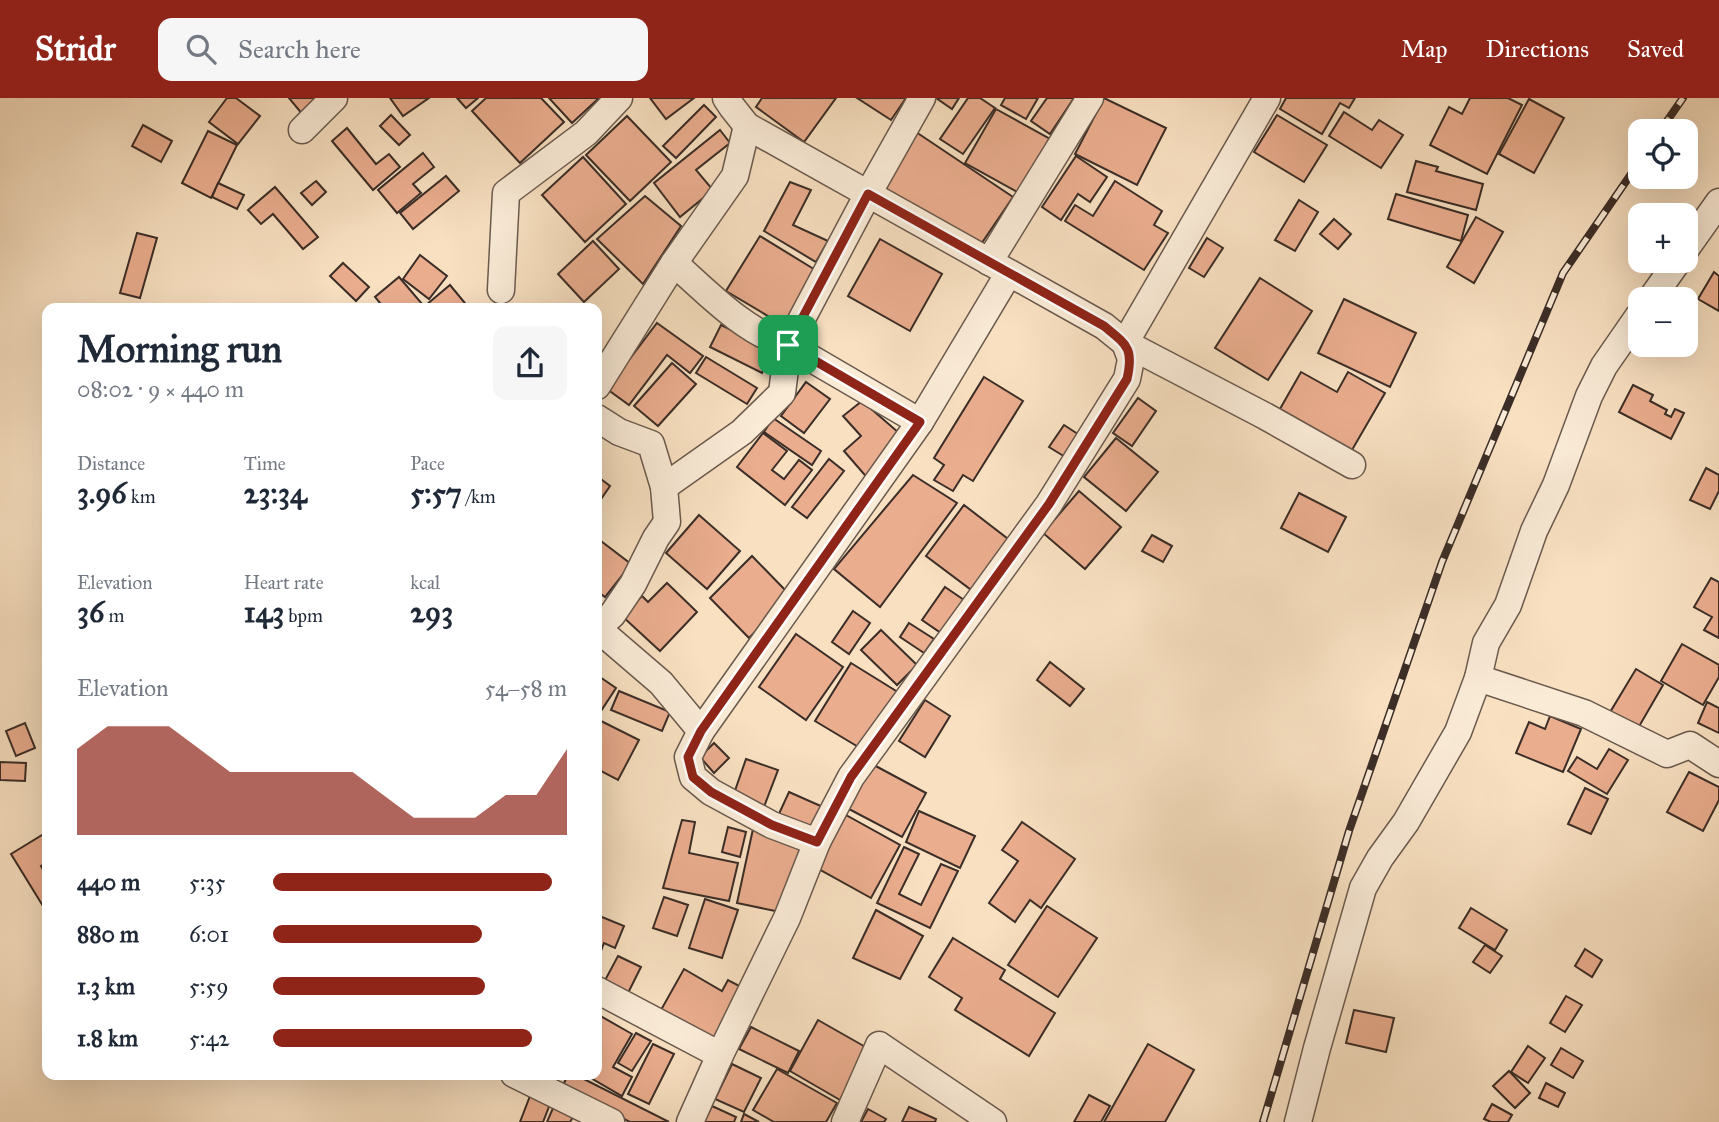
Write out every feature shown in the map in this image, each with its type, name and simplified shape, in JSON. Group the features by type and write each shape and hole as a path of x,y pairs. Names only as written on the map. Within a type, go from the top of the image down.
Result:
{"street":[{"path":"302,130 334,98"},
{"path":"501,290 506,193 586,133 619,98"},
{"path":"664,487 742,432 782,393 788,345 922,98"},
{"path":"817,842 772,825 711,792 693,777 688,757 701,731 920,422 1090,98"},
{"path":"1125,343 1267,98"},
{"path":"737,107 868,194 1104,326 1125,343 1352,465"},
{"path":"602,378 674,263 735,176 737,107"},
{"path":"1698,232 1719,202"},
{"path":"674,263 734,316 920,422"},
{"path":"1298,1122 1363,888 1380,858 1406,822 1458,732 1478,678 1486,643 1508,605 1534,531 1556,485 1589,396 1604,366 1628,331"},
{"path":"690,1122 787,918 817,842 851,777 1049,504 1127,379 1131,359 1125,343"},
{"path":"602,421 620,432 651,444 664,487 667,522 633,584 612,615 602,624"},
{"path":"602,632 661,683 701,731"},
{"path":"1478,678 1584,713 1667,754 1690,745 1719,764"},
{"path":"602,993 720,1055"},
{"path":"845,1122 879,1045 993,1122"},
{"path":"526,1080 611,1122"}],"building":[{"path":"227,98 236,98 260,116 238,144 209,122"},
{"path":"289,98 323,98 303,115"},
{"path":"390,98 429,98 403,116"},
{"path":"457,98 478,98 466,108"},
{"path":"486,98 541,98 564,122 520,163 472,111"},
{"path":"549,98 599,98 572,123"},
{"path":"650,98 694,98 666,119"},
{"path":"762,98 836,98 804,142 756,107"},
{"path":"857,98 906,98 891,120"},
{"path":"936,98 959,98 952,109"},
{"path":"968,98 980,98 995,108 963,154 940,139"},
{"path":"1005,98 1038,98 1026,119 1001,105"},
{"path":"1047,98 1074,98 1050,134 1031,121"},
{"path":"1104,98 1166,128 1137,185 1075,154"},
{"path":"1286,98 1355,98 1349,108 1340,103 1322,134 1280,109"},
{"path":"1470,98 1508,98 1522,105 1487,174 1430,145 1449,107 1462,114"},
{"path":"1529,99 1564,118 1534,173 1499,154"},
{"path":"704,105 716,117 676,158 663,146"},
{"path":"996,109 1050,139 1019,193 965,163"},
{"path":"1344,112 1372,130 1379,120 1403,135 1381,168 1329,136"},
{"path":"391,115 410,135 399,145 380,126"},
{"path":"1277,115 1327,145 1304,182 1254,152"},
{"path":"627,116 671,162 630,201 586,155"},
{"path":"143,125 172,141 161,162 132,146"},
{"path":"347,128 376,164 389,154 400,167 373,190 332,141"},
{"path":"720,130 730,143 696,170 713,190 680,217 654,183"},
{"path":"913,130 1013,197 977,250 877,183"},
{"path":"208,131 237,145 211,198 182,183"},
{"path":"423,153 434,167 413,184 421,193 397,213 378,190"},
{"path":"1076,156 1107,177 1090,202 1078,194 1061,220 1042,207"},
{"path":"583,157 626,204 585,242 542,195"},
{"path":"1416,161 1438,167 1436,171 1483,184 1476,210 1407,192"},
{"path":"446,176 459,191 413,229 400,213"},
{"path":"316,181 326,192 312,205 301,193"},
{"path":"1115,181 1162,211 1154,225 1168,233 1144,270 1065,221 1075,205 1093,216"},
{"path":"790,182 811,190 793,225 828,241 816,262 764,231"},
{"path":"218,183 244,195 237,209 212,197"},
{"path":"275,187 318,237 303,249 273,214 261,224 248,210"},
{"path":"1396,194 1468,215 1461,241 1388,219"},
{"path":"645,196 681,226 643,284 597,239"},
{"path":"1299,200 1318,212 1295,251 1275,240"},
{"path":"1476,217 1503,232 1474,283 1447,267"},
{"path":"1334,219 1351,234 1338,249 1320,234"},
{"path":"137,233 157,238 140,298 120,293"},
{"path":"760,236 817,271 783,325 726,291"},
{"path":"1207,238 1223,248 1204,277 1189,268"},
{"path":"880,239 942,274 910,331 848,296"},
{"path":"593,241 619,269 584,302 558,274"},
{"path":"420,255 447,276 429,299 403,279"},
{"path":"343,263 369,287 356,301 330,276"},
{"path":"1714,272 1719,276 1719,311 1698,299"},
{"path":"399,277 421,303 380,303 375,297"},
{"path":"1260,278 1312,311 1268,380 1215,348"},
{"path":"450,285 465,303 428,303"},
{"path":"1344,299 1416,333 1390,387 1318,353"},
{"path":"657,323 703,356 690,373 667,355 629,405 607,389"},
{"path":"721,325 773,350 762,373 710,347"},
{"path":"706,357 757,388 747,404 696,373"},
{"path":"672,363 696,384 658,426 634,406"},
{"path":"1301,372 1337,392 1348,372 1385,393 1352,450 1280,409"},
{"path":"984,377 1023,401 973,481 963,475 953,491 934,480 944,465 934,458"},
{"path":"806,382 830,399 804,433 781,416"},
{"path":"1633,385 1653,395 1650,401 1667,410 1665,414 1671,417 1675,409 1684,413 1671,439 1619,412"},
{"path":"1138,398 1156,411 1132,446 1113,433"},
{"path":"862,401 906,439 870,481 844,451 861,436 843,416"},
{"path":"773,418 821,451 812,465 764,432"},
{"path":"1064,425 1084,438 1070,460 1049,447"},
{"path":"763,433 787,451 772,470 784,479 799,460 812,470 785,505 737,467"},
{"path":"1116,438 1158,472 1126,511 1084,477"},
{"path":"829,459 844,471 807,518 792,507"},
{"path":"1706,468 1719,475 1719,491 1710,509 1690,500"},
{"path":"913,475 957,503 880,607 834,569"},
{"path":"602,480 610,486 602,498"},
{"path":"1079,491 1121,527 1085,569 1043,533"},
{"path":"1299,493 1346,517 1328,552 1281,528"},
{"path":"964,505 1012,542 974,592 926,556"},
{"path":"699,515 740,551 707,589 666,553"},
{"path":"1152,535 1172,546 1163,562 1142,551"},
{"path":"602,542 631,564 605,597 602,595"},
{"path":"752,556 791,596 749,638 710,598"},
{"path":"1711,578 1719,582 1719,638 1704,630 1712,617 1694,607"},
{"path":"667,583 697,612 660,651 622,616 642,596 648,602"},
{"path":"945,587 964,600 941,633 922,620"},
{"path":"853,611 870,623 849,654 832,642"},
{"path":"909,623 934,639 924,653 900,637"},
{"path":"881,630 917,665 897,685 861,650"},
{"path":"796,634 843,667 806,720 759,687"},
{"path":"1682,644 1719,665 1719,677 1703,705 1661,681"},
{"path":"1050,662 1084,689 1070,706 1037,680"},
{"path":"851,663 901,694 865,751 815,721"},
{"path":"1636,669 1663,685 1637,730 1609,714"},
{"path":"602,678 616,688 602,709"},
{"path":"619,691 670,712 662,731 611,710"},
{"path":"925,700 950,716 925,757 899,741"},
{"path":"1707,702 1719,708 1719,733 1698,723"},
{"path":"1550,716 1581,729 1563,772 1516,753 1529,722 1545,729"},
{"path":"602,722 639,740 618,780 602,772"},
{"path":"25,723 35,748 16,756 6,731"},
{"path":"714,743 729,758 714,773 700,757"},
{"path":"1609,749 1628,760 1607,794 1568,771 1577,757 1597,769"},
{"path":"746,759 778,770 762,812 731,802"},
{"path":"0,762 26,763 25,781 0,780"},
{"path":"872,764 926,793 902,837 847,808"},
{"path":"1689,772 1719,787 1719,800 1703,831 1667,812"},
{"path":"1585,788 1608,799 1591,834 1568,824"},
{"path":"789,792 823,807 811,833 777,818"},
{"path":"919,811 975,836 960,868 906,842"},
{"path":"846,815 900,845 871,898 817,868"},
{"path":"682,820 695,822 689,853 738,863 729,901 663,888"},
{"path":"1022,822 1075,859 1041,908 1030,900 1015,922 989,903 1018,861 1002,850"},
{"path":"728,827 746,832 740,857 722,852"},
{"path":"753,829 802,839 785,913 737,903"},
{"path":"42,835 42,904 11,854"},
{"path":"904,847 919,854 899,894 921,905 941,864 958,871 930,928 877,903"},
{"path":"664,897 688,905 677,936 653,928"},
{"path":"705,899 738,910 722,958 689,948"},
{"path":"1047,906 1097,938 1058,997 1008,965"},
{"path":"1471,908 1507,930 1495,950 1459,928"},
{"path":"876,910 923,936 900,979 853,958"},
{"path":"602,917 624,926 615,948 604,943 602,948"},
{"path":"953,938 1005,970 1000,979 1055,1013 1029,1056 955,1010 962,998 929,977"},
{"path":"1485,945 1502,956 1490,973 1473,962"},
{"path":"1585,949 1602,960 1592,977 1575,966"},
{"path":"618,956 641,967 626,997 603,984"},
{"path":"684,969 722,991 728,980 745,989 712,1047 657,1017"},
{"path":"1566,996 1582,1005 1565,1032 1550,1023"},
{"path":"1354,1010 1394,1018 1386,1052 1346,1043"},
{"path":"602,1017 632,1034 613,1067 632,1077 622,1096 594,1080 602,1080"},
{"path":"818,1020 869,1049 840,1100 790,1071"},
{"path":"751,1027 799,1051 788,1073 739,1049"},
{"path":"636,1033 651,1041 632,1071 618,1063"},
{"path":"653,1044 674,1054 649,1104 628,1094"},
{"path":"1148,1044 1194,1070 1165,1122 1104,1122"},
{"path":"1528,1046 1545,1058 1528,1083 1511,1072"},
{"path":"1561,1048 1583,1061 1573,1078 1551,1065"},
{"path":"732,1064 761,1078 744,1112 715,1099"},
{"path":"777,1069 837,1103 826,1122 774,1122 753,1110"},
{"path":"1509,1071 1530,1093 1515,1108 1493,1086"},
{"path":"565,1080 586,1080 669,1122 630,1122 562,1088"},
{"path":"1546,1083 1565,1093 1558,1107 1539,1098"},
{"path":"1089,1095 1110,1106 1101,1122 1074,1122"},
{"path":"530,1096 550,1104 543,1122 520,1122"},
{"path":"1492,1104 1512,1115 1508,1122 1491,1122 1484,1119"},
{"path":"712,1106 736,1117 734,1122 704,1122"},
{"path":"909,1107 936,1119 935,1122 902,1122"},
{"path":"553,1108 573,1117 570,1122 547,1122"},
{"path":"868,1109 886,1119 884,1122 861,1122"},
{"path":"744,1114 759,1122 741,1122"}],"railway":[{"path":"1668,119 1683,98"},
{"path":"1263,1122 1349,831 1442,562 1563,273 1628,178"}],"route":[{"path":"868,194 1104,326 1125,343 1131,359 1127,379 1049,504 851,777 817,842 772,825 711,792 693,777 688,757 701,731 920,422 788,345 868,194"}]}
